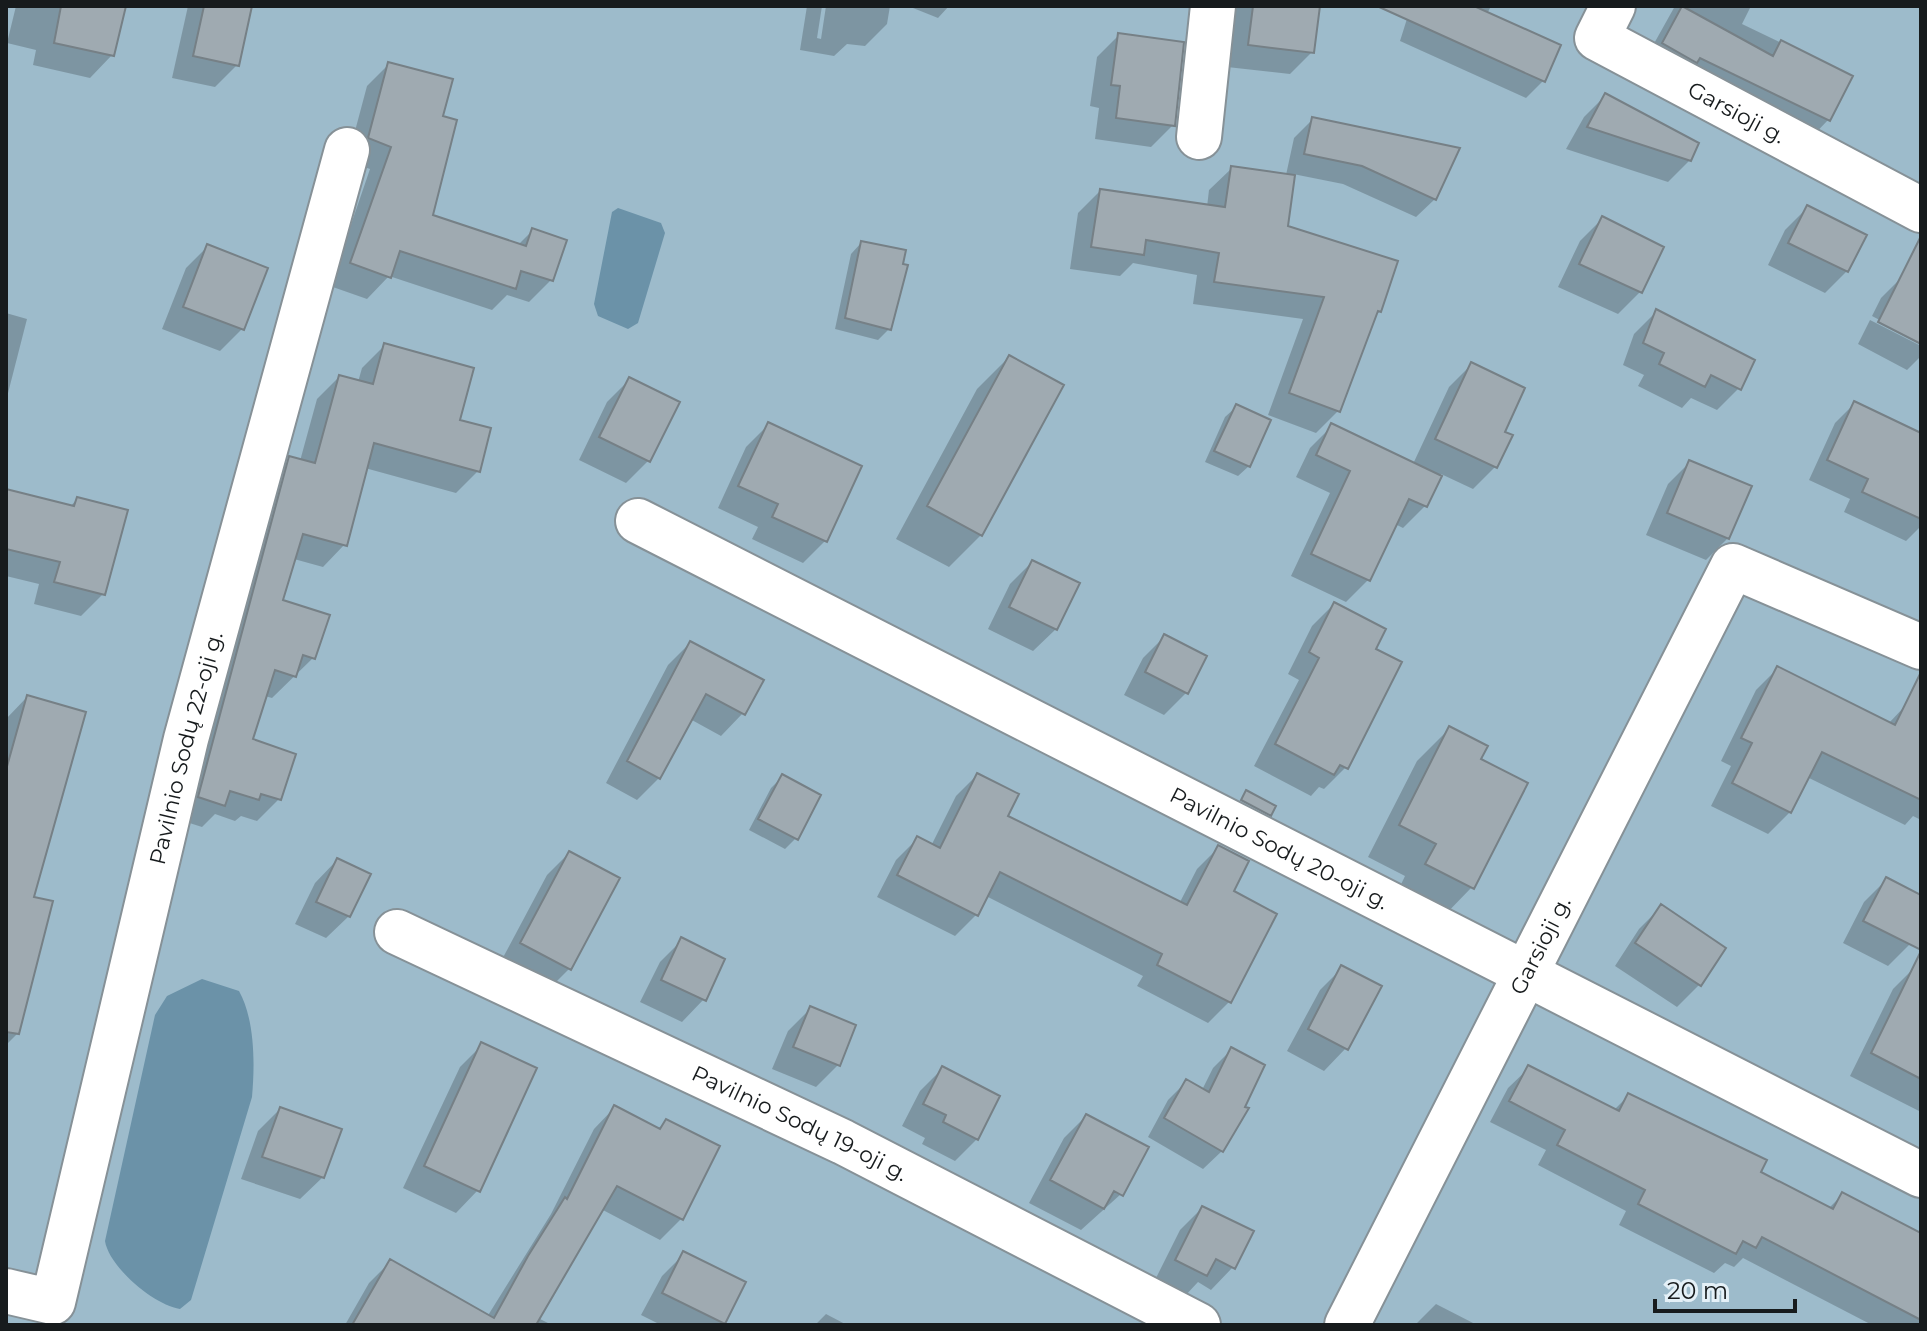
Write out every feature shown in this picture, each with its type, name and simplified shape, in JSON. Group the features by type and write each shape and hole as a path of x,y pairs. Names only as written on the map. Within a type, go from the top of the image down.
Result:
{"street":[{"path":"1199,137 1213,6"},
{"name":"Garsioji g.","path":"1613,6 1597,38 1915,206"},
{"name":"Pavilnio Sodų 22-oji g.","path":"6,1291 53,1302 186,739 347,150"},
{"name":"Pavilnio Sodų 20-oji g.","path":"638,521 1921,1175"},
{"name":"Garsioji g.","path":"1347,1325 1733,566 1921,647"},
{"name":"Pavilnio Sodų 19-oji g.","path":"397,932 843,1142 1198,1325"}],"shaded area":[{"path":"6,6 1921,6 1921,1325 6,1325"},
{"path":"618,208 661,223 665,233 638,323 628,329 598,316 594,304 612,212"},
{"path":"202,979 239,991 251,1029 253,1084 252,1097 191,1300 180,1309 158,1300 134,1283 115,1262 105,1241 155,1015 167,996"}],"building":[{"path":"61,6 126,6 114,56 54,43"},
{"path":"204,6 252,6 239,66 193,56"},
{"path":"1253,6 1320,6 1314,53 1248,45"},
{"path":"1377,6 1474,6 1561,45 1545,82"},
{"path":"1682,6 1773,56 1781,40 1853,76 1830,121 1700,58 1697,63 1662,43"},
{"path":"1118,33 1184,42 1175,126 1116,118 1120,86 1111,85"},
{"path":"388,62 453,79 443,116 457,120 433,215 526,246 532,228 567,240 553,281 521,271 516,289 400,251 391,278 350,263 391,147 368,138"},
{"path":"1605,93 1699,143 1691,161 1587,127"},
{"path":"1312,117 1460,148 1436,200 1362,166 1304,154"},
{"path":"1231,166 1295,175 1288,226 1398,261 1381,312 1378,311 1340,412 1289,393 1324,297 1214,282 1219,253 1146,240 1144,255 1091,247 1100,189 1225,207"},
{"path":"1807,205 1867,235 1848,272 1788,243"},
{"path":"1602,216 1664,247 1642,293 1579,264"},
{"path":"1921,236 1921,344 1878,322"},
{"path":"861,241 906,250 903,264 908,265 891,330 845,318"},
{"path":"207,244 268,268 244,330 183,307"},
{"path":"1656,309 1755,360 1741,390 1711,375 1705,387 1659,364 1664,353 1643,343"},
{"path":"384,343 474,368 460,420 491,428 480,472 374,443 347,546 303,534 283,600 330,615 315,659 303,655 296,677 275,670 253,739 296,754 281,800 261,794 259,800 230,791 225,806 198,797 289,456 315,463 339,375 373,384"},
{"path":"1009,355 1064,385 982,536 927,506"},
{"path":"1471,362 1525,388 1505,432 1513,435 1497,468 1435,439"},
{"path":"629,377 680,402 650,462 599,437"},
{"path":"1854,401 1921,433 1921,519 1862,492 1868,479 1827,460"},
{"path":"1236,404 1271,420 1250,467 1214,451"},
{"path":"768,422 862,466 827,542 772,517 778,504 738,486"},
{"path":"1331,423 1442,476 1427,507 1409,499 1370,581 1311,554 1350,471 1316,455"},
{"path":"1689,460 1752,486 1729,539 1667,513"},
{"path":"6,489 74,506 77,497 128,510 105,595 54,582 60,562 6,549"},
{"path":"1032,560 1080,583 1057,630 1009,607"},
{"path":"1334,602 1386,629 1376,649 1402,662 1348,769 1340,765 1334,775 1275,744 1319,658 1309,652"},
{"path":"1164,634 1207,656 1188,694 1145,672"},
{"path":"690,641 764,680 745,715 706,694 660,779 627,761"},
{"path":"1777,666 1895,725 1921,672 1921,800 1822,752 1791,813 1732,783 1752,743 1741,738"},
{"path":"27,695 86,712 34,897 53,901 19,1034 6,1032 6,770"},
{"path":"1449,726 1488,746 1481,759 1528,783 1474,889 1425,864 1436,844 1399,825"},
{"path":"977,773 1019,794 1008,816 1187,905 1218,845 1249,861 1234,891 1277,914 1231,1003 1157,965 1162,954 1000,872 978,916 897,875 917,836 940,848"},
{"path":"782,774 821,795 798,840 758,819"},
{"path":"1246,790 1276,806 1271,816 1241,800"},
{"path":"569,851 620,878 571,970 520,943"},
{"path":"337,858 371,874 350,917 316,902"},
{"path":"1886,877 1921,895 1921,950 1863,921"},
{"path":"1661,904 1726,948 1701,986 1635,943"},
{"path":"681,937 725,959 706,1001 661,980"},
{"path":"1921,951 1921,1079 1871,1053"},
{"path":"1341,965 1382,986 1348,1050 1308,1029"},
{"path":"810,1006 856,1025 840,1066 793,1047"},
{"path":"481,1042 537,1068 480,1192 424,1166"},
{"path":"1231,1047 1265,1065 1245,1107 1249,1108 1223,1152 1164,1118 1186,1079 1209,1092"},
{"path":"1528,1065 1619,1111 1628,1093 1767,1160 1761,1172 1833,1209 1842,1192 1921,1233 1921,1320 1762,1237 1756,1248 1743,1241 1736,1254 1638,1204 1645,1190 1557,1145 1565,1130 1509,1101"},
{"path":"942,1066 1000,1096 978,1140 943,1122 946,1115 923,1104"},
{"path":"614,1105 660,1129 666,1119 720,1146 683,1220 617,1186 536,1325 352,1325 390,1259 494,1318 528,1256 565,1197 567,1199"},
{"path":"280,1107 342,1129 324,1178 262,1157"},
{"path":"1086,1114 1149,1147 1123,1196 1114,1191 1104,1209 1050,1180"},
{"path":"1202,1206 1254,1231 1235,1269 1216,1259 1207,1276 1175,1260"},
{"path":"683,1251 746,1282 725,1324 662,1293"}]}
